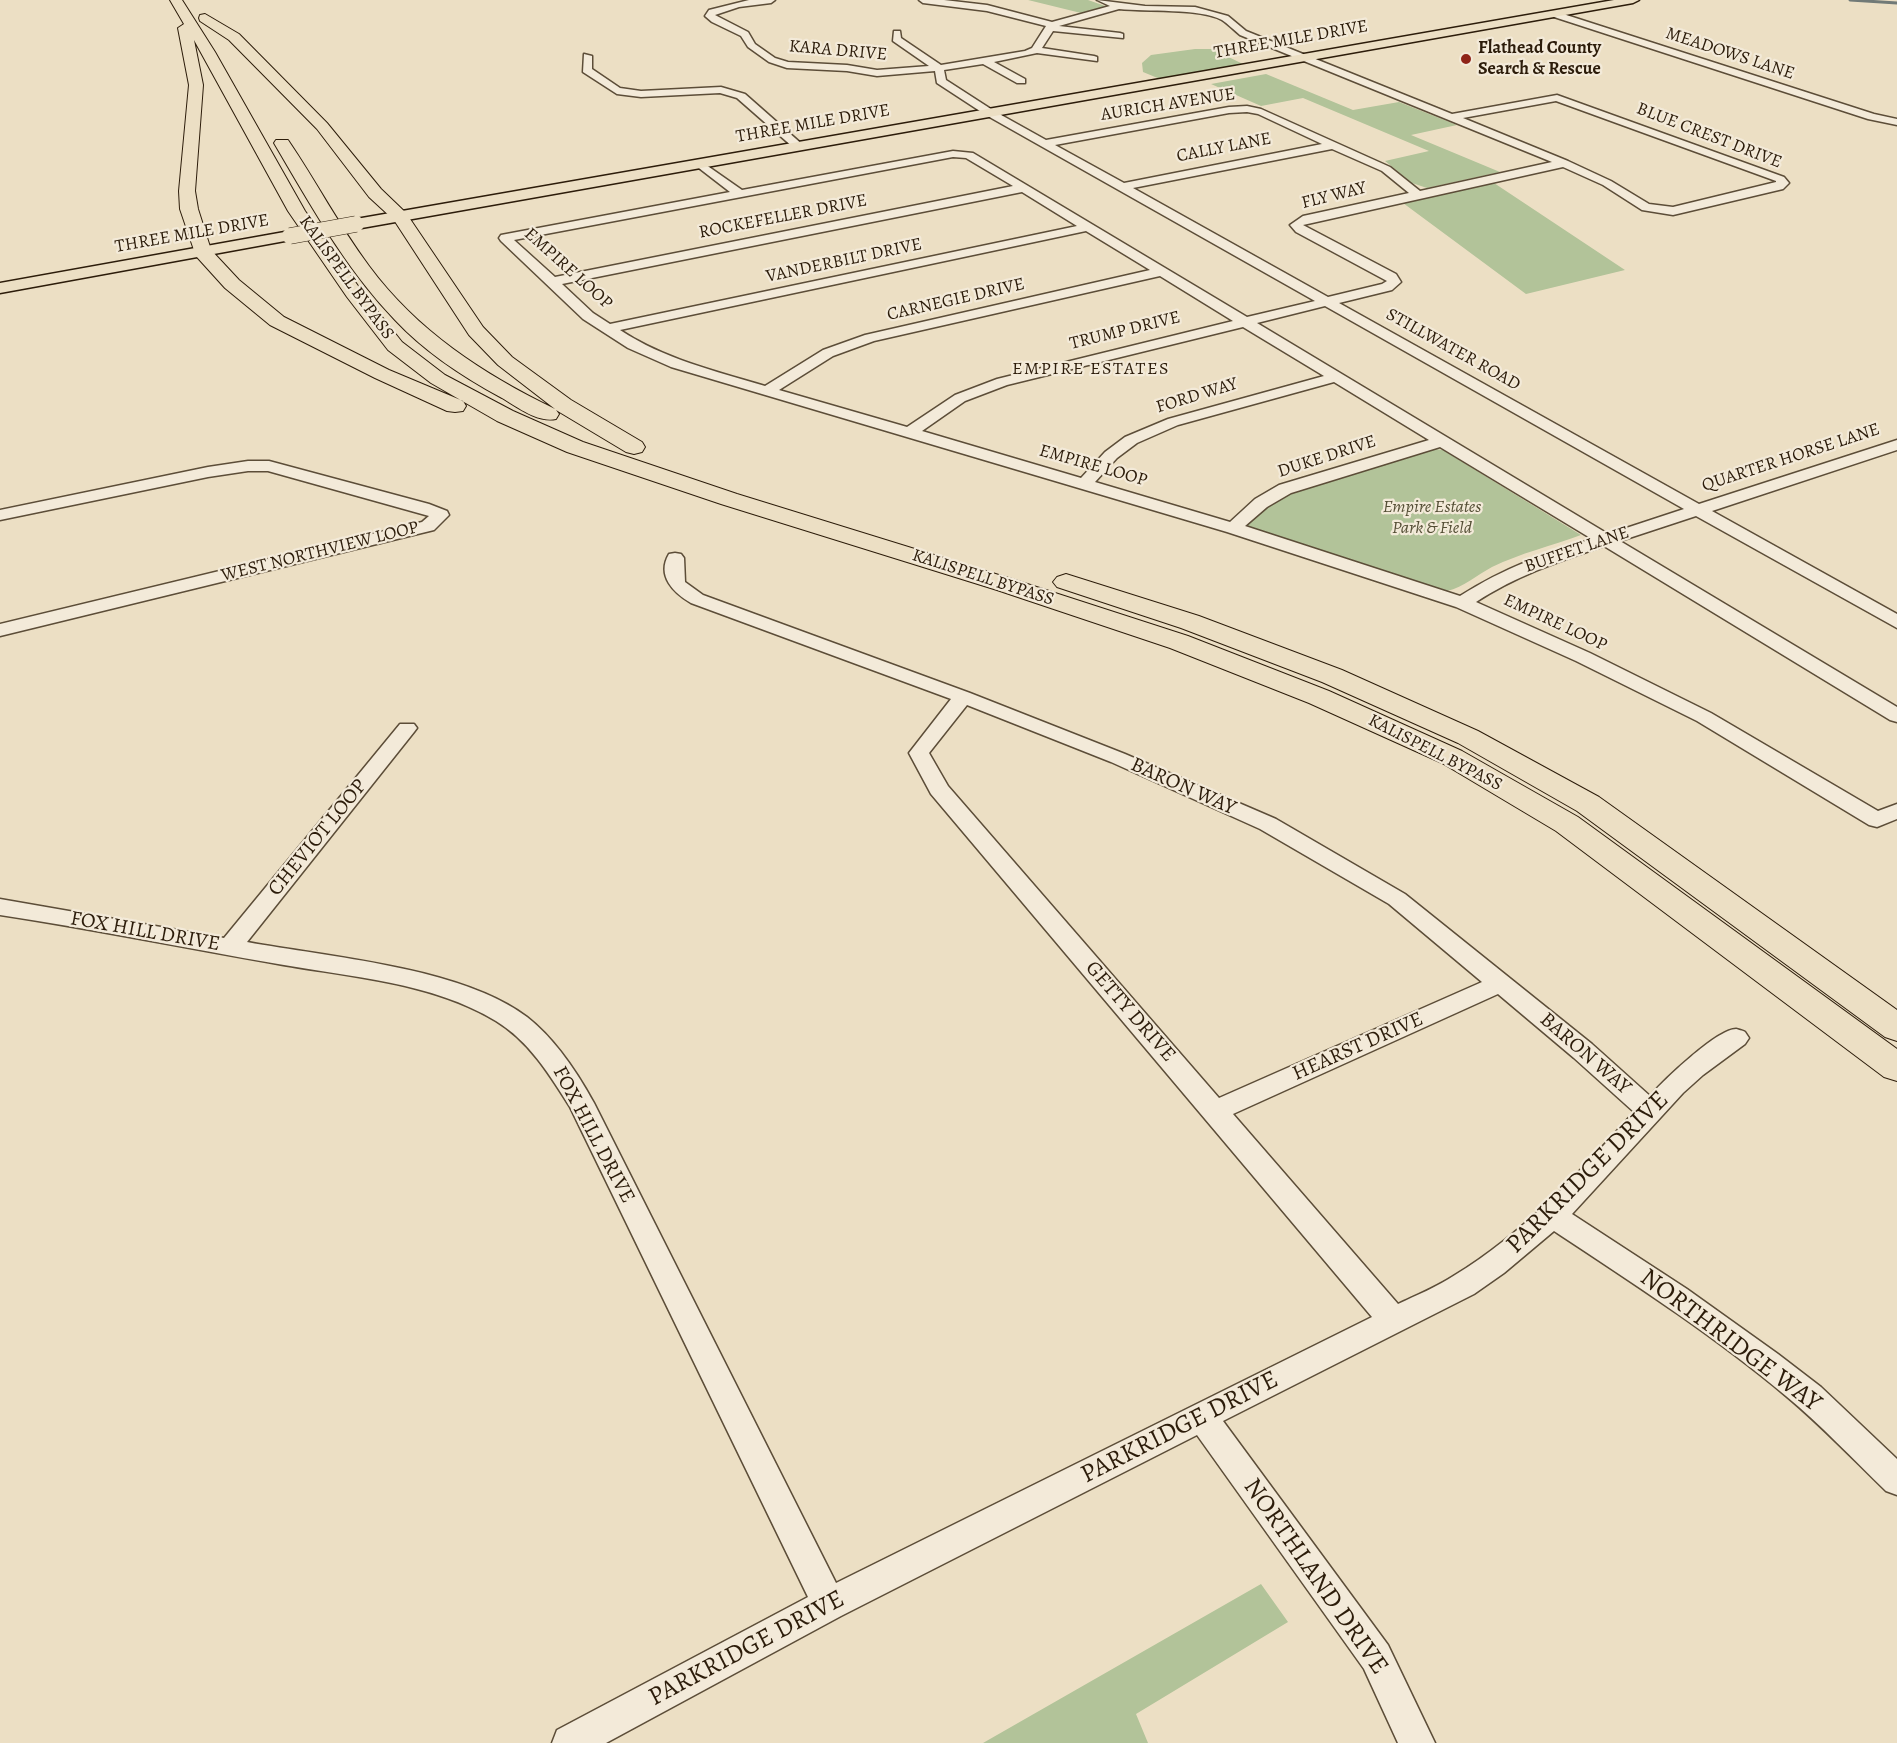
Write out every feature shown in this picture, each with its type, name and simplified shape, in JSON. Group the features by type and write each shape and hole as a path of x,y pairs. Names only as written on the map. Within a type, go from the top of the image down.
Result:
{"highway":[{"path":"184,3 234,37 322,126 375,193 400,217 476,331 505,361 563,405 634,447"},
{"path":"184,3 196,85 187,191 189,209 202,252 232,284 277,321 435,398 492,421 542,433"},
{"name":"KALISPELL BYPASS","path":"184,3 208,52 297,211 375,324 395,346 438,379 505,416 575,447 729,499 1006,585 1179,642 1319,697 1452,758 1567,824 1897,1068"},
{"path":"205,18 232,59"},
{"name":"KALISPELL BYPASS","path":"274,129 322,209 380,292 423,337 447,355 524,402 593,433 634,447 1190,622 1332,676 1468,737 1588,804 1897,1028"}],"main road":[{"name":"THREE MILE DRIVE","path":"0,288 1633,0"}],"street":[{"name":"KARA DRIVE","path":"771,0 723,7 712,12 710,16 714,21 743,32 749,38 751,45 772,60 787,65 847,68 877,73 939,68"},
{"path":"923,0 987,8 1050,26 1119,36"},
{"path":"1101,0 1119,6"},
{"path":"1036,50 1050,26 1119,6"},
{"name":"BLUE CREST DRIVE","path":"1119,6 1195,10 1214,14 1224,18 1243,33 1564,163 1607,183 1646,207 1659,211 1673,212 1779,186 1783,183 1780,179 1569,100 1546,98 1453,117"},
{"name":"MEADOWS LANE","path":"1554,14 1872,117 1897,122"},
{"path":"897,33 896,39 939,68 1014,58 1036,50 1094,59"},
{"path":"587,56 587,70 616,91 641,94 721,90 741,96 798,146"},
{"path":"986,62 1021,81"},
{"name":"STILLWATER ROAD","path":"939,68 941,81 990,113 1897,622"},
{"name":"AURICH AVENUE","path":"1047,143 1229,110 1247,109 1261,112 1386,169 1418,195"},
{"name":"CALLY LANE","path":"1123,187 1333,144"},
{"name":"EMPIRE LOOP","path":"1897,717 1604,541 1247,321 963,153 505,238 588,316 607,330 633,345 676,363 1233,528 1462,603 1583,657 1704,717 1877,820 1897,811"},
{"path":"699,163 741,194"},
{"name":"FLY WAY","path":"1327,302 1387,286 1394,282 1391,277 1300,229 1296,225 1304,220 1564,163"},
{"name":"ROCKEFELLER DRIVE","path":"551,282 1023,188"},
{"name":"VANDERBILT DRIVE","path":"607,330 1089,227"},
{"name":"CARNEGIE DRIVE","path":"767,391 828,353 870,338 1164,272"},
{"name":"TRUMP DRIVE","path":"909,433 960,398 1002,382 1327,302"},
{"name":"FORD WAY","path":"1085,483 1111,455 1131,440 1173,422 1336,377"},
{"name":"DUKE DRIVE","path":"1233,528 1261,503 1285,489 1442,441"},
{"name":"QUARTER HORSE LANE","path":"1696,509 1897,445"},
{"name":"WEST NORTHVIEW LOOP","path":"0,515 208,472 248,466 269,466 423,508 441,515 428,526 0,630"},
{"name":"BUFFET LANE","path":"1462,603 1509,574 1696,509"},
{"name":"BARON WAY","path":"675,558 673,576 679,588 697,599 963,697 1118,758 1268,824 1396,899 1501,983 1605,1070 1651,1112"},
{"name":"GETTY DRIVE","path":"963,697 919,753 939,789 1394,1321"},
{"name":"CHEVIOT LOOP","path":"230,947 407,729"},
{"name":"FOX HILL DRIVE","path":"0,907 371,973 442,989 484,1004 520,1025 535,1038 560,1068 581,1103 829,1604"},
{"name":"HEARST DRIVE","path":"1215,1111 1501,983"},
{"name":"PARKRIDGE DRIVE","path":"570,1743 829,1604 1394,1321 1488,1270 1518,1249 1553,1216 1694,1068 1736,1038"},
{"name":"NORTHRIDGE WAY","path":"1553,1216 1662,1287 1736,1339 1799,1388 1897,1480"},
{"name":"NORTHLAND DRIVE","path":"1202,1417 1376,1657 1417,1743"}],"green space":[{"path":"1028,0 1088,0 1108,7 1081,13"},
{"path":"1212,49 1245,65 1160,79 1143,72 1142,63 1151,55"},
{"path":"1266,74 1353,110 1399,102 1457,125 1411,135 1500,172 1427,188 1412,183 1385,161 1429,151 1303,98 1261,106 1211,84"},
{"path":"1494,183 1625,270 1526,294 1403,203"},
{"name":"Empire Estates Park & Field","path":"1435,449 1443,450 1581,535 1503,562 1459,587 1447,591 1249,528 1246,524 1276,498"},
{"path":"1261,1584 1288,1622 1136,1714 1148,1743 983,1743"}],"waterway":[{"path":"1850,0 1897,3"}],"place":[{"name":"Flathead County Search & Rescue","path":"1466,59"}],"district":[{"name":"EMPIRE ESTATES","path":"1091,370"}]}
